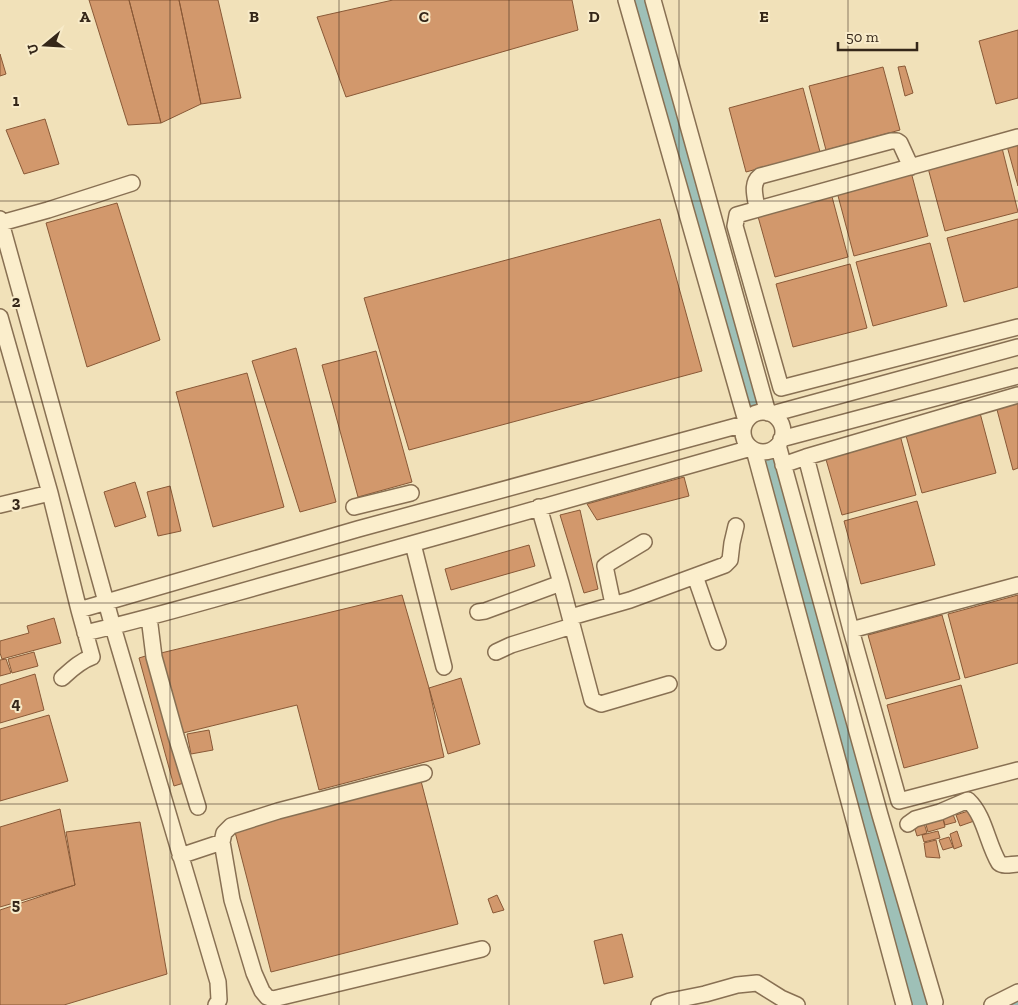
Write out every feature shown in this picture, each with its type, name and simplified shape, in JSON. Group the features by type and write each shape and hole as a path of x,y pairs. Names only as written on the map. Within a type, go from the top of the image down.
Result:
{"street":[{"path":"626,0 745,423 744,440 752,449 904,1005"},
{"path":"85,633 113,627 752,449 764,452 774,448 782,434 780,423 770,414 653,0"},
{"path":"1018,137 737,215 735,226 781,388 1018,327"},
{"path":"758,209 754,185 760,176 895,140 900,143 911,167"},
{"path":"132,183 48,210 0,221 113,627 218,982 218,1002"},
{"path":"0,318 50,493 92,657 80,662 62,678"},
{"path":"79,610 358,529 745,423 753,414 758,412 770,414 1018,347"},
{"path":"779,442 1018,376"},
{"path":"783,465 1018,395"},
{"path":"779,442 783,465 934,1002"},
{"path":"806,457 851,630 899,801 1018,770"},
{"path":"354,507 411,492"},
{"path":"0,505 50,493"},
{"path":"539,507 592,700 601,704 669,684"},
{"path":"496,652 613,604 630,600 725,565 730,560 736,526"},
{"path":"613,604 605,566 644,542"},
{"path":"413,544 444,667"},
{"path":"695,576 718,642"},
{"path":"478,612 561,583"},
{"path":"851,630 1018,585"},
{"path":"149,617 157,666 198,807"},
{"path":"424,773 278,811 231,826 224,833 222,842 232,900 254,973 262,991 267,997 273,999 482,949"},
{"path":"908,824 915,819 940,812 968,800 981,820 999,863 1001,865 1018,864"},
{"path":"180,856 222,842"},
{"path":"658,1005 738,985 756,983 797,1005"},
{"path":"992,1005 1018,992"}],"building":[{"path":"89,0 129,0 161,123 128,125"},
{"path":"129,0 179,0 201,104 161,123"},
{"path":"179,0 218,0 241,98 201,104"},
{"path":"393,0 572,0 578,30 346,97 317,17"},
{"path":"1018,30 1018,98 996,104 979,41"},
{"path":"0,54 6,74 0,76"},
{"path":"905,66 913,93 905,96 898,67"},
{"path":"883,67 900,130 826,150 809,86"},
{"path":"803,88 820,152 746,172 729,108"},
{"path":"45,119 59,164 24,174 6,130"},
{"path":"1018,143 1018,186 1007,146"},
{"path":"1002,148 1018,212 945,231 928,168"},
{"path":"911,172 928,236 854,256 837,192"},
{"path":"831,193 848,257 775,277 757,213"},
{"path":"117,203 160,340 87,367 46,223"},
{"path":"660,219 702,371 409,450 364,298"},
{"path":"1018,219 1018,287 964,302 947,238"},
{"path":"930,243 947,306 873,326 856,262"},
{"path":"850,264 867,328 793,347 776,284"},
{"path":"296,348 336,502 300,512 252,361"},
{"path":"376,351 412,482 358,497 322,365"},
{"path":"247,373 284,507 213,527 176,392"},
{"path":"1018,400 1018,468 1013,470 996,406"},
{"path":"980,413 996,473 922,493 905,432"},
{"path":"900,435 916,495 842,515 825,456"},
{"path":"684,477 689,496 597,520 587,504"},
{"path":"135,482 146,517 115,527 104,492"},
{"path":"170,486 181,531 158,536 147,492"},
{"path":"917,501 935,565 861,584 844,521"},
{"path":"580,510 598,589 584,593 560,515"},
{"path":"529,545 535,566 451,590 445,569"},
{"path":"402,595 429,688 444,757 319,790 297,705 183,733 161,653"},
{"path":"1018,595 1018,663 965,678 948,614"},
{"path":"942,615 960,679 886,699 868,635"},
{"path":"54,618 61,643 2,659 0,641 29,633 27,626"},
{"path":"34,652 38,666 12,673 8,659"},
{"path":"152,654 187,782 174,786 139,658"},
{"path":"6,659 11,673 0,676 0,660"},
{"path":"35,674 44,710 0,723 0,685"},
{"path":"461,678 480,744 448,754 429,688"},
{"path":"961,685 978,748 904,768 887,705"},
{"path":"49,715 68,781 0,801 0,729"},
{"path":"209,730 213,750 191,754 187,734"},
{"path":"421,781 458,924 271,972 234,828"},
{"path":"60,809 75,885 0,907 0,827"},
{"path":"974,809 977,820 960,826 956,815"},
{"path":"952,812 956,822 945,825 942,815"},
{"path":"942,815 945,827 928,832 925,821"},
{"path":"140,822 167,974 64,1005 0,1005 0,910 75,885 66,832"},
{"path":"924,823 927,833 917,836 914,826"},
{"path":"938,831 940,838 924,842 922,835"},
{"path":"957,831 962,846 954,849 950,834"},
{"path":"949,837 953,847 943,850 939,840"},
{"path":"936,840 940,858 926,857 924,843"},
{"path":"497,895 504,910 493,913 488,899"},
{"path":"622,934 633,977 604,984 594,941"}],"waterway":[{"path":"642,0 756,403"},
{"path":"767,457 905,954 921,1005"}]}
